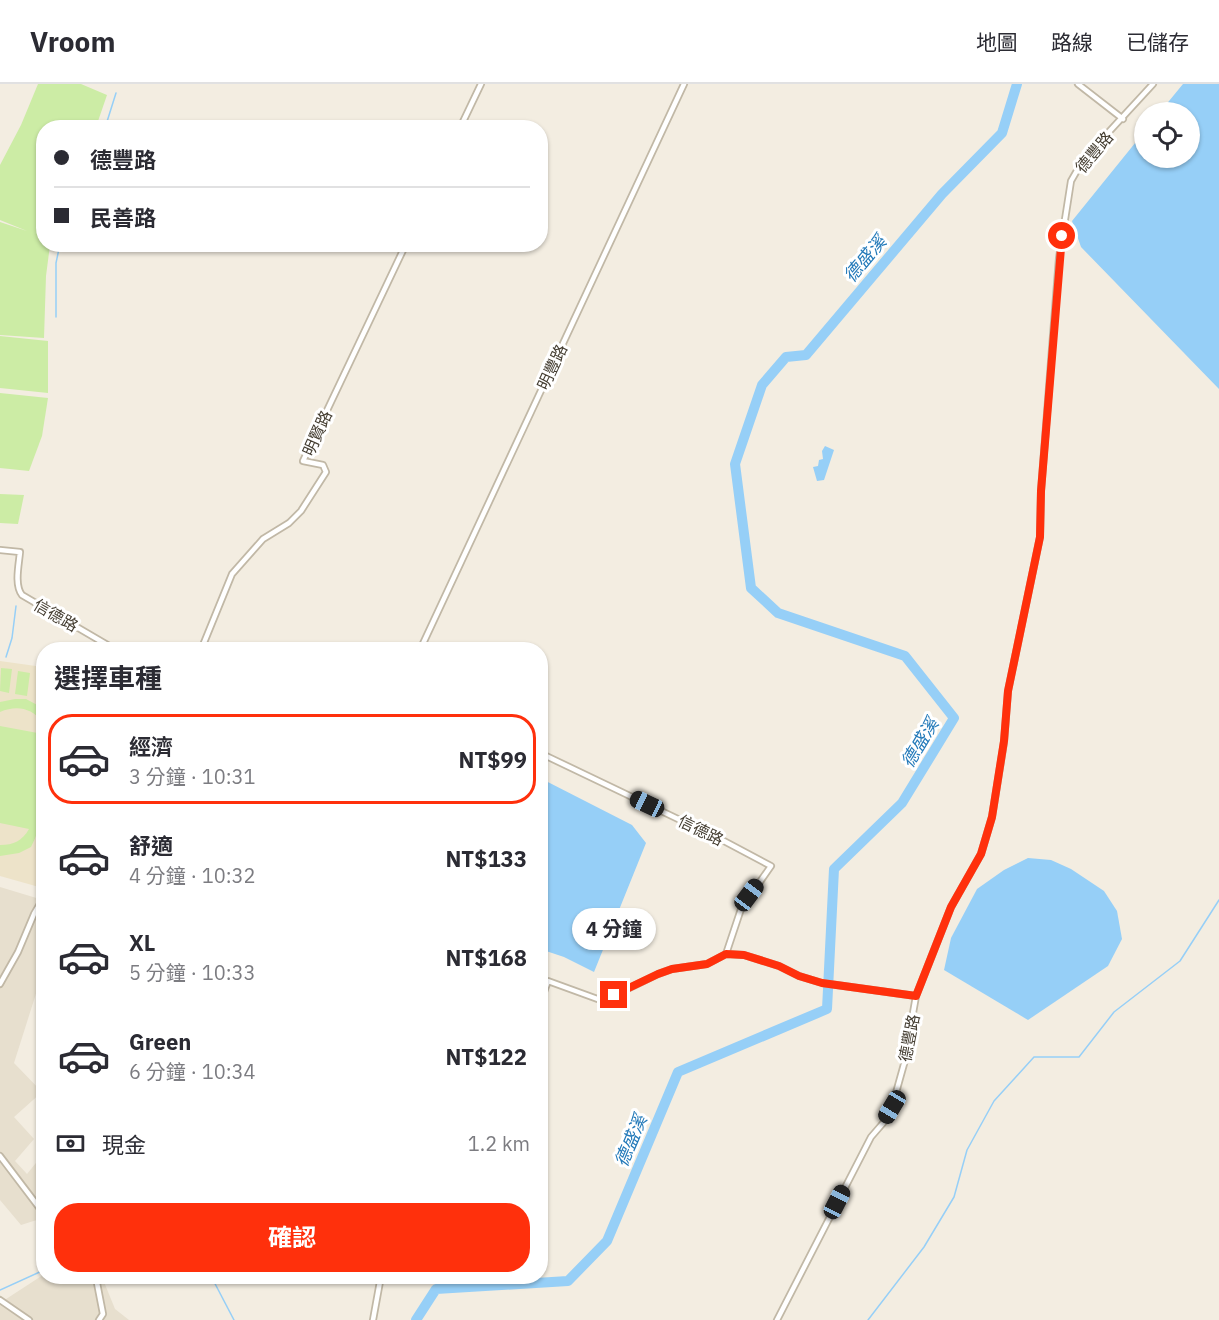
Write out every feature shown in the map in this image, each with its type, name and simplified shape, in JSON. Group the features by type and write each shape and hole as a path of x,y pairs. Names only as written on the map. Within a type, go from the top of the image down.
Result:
{"street":[{"path":"464,120 481,84"},
{"name":"明豐路","path":"424,642 684,84"},
{"name":"德豐路","path":"777,1320 871,1137 884,1122 892,1107 904,1064 916,996 951,907 981,854 992,817 1004,741 1008,691 1040,537 1041,491 1059,258 1071,181 1083,160 1153,84"},
{"path":"1080,85 1123,119"},
{"name":"明賢路","path":"204,642 232,574 263,539 288,523 301,511 326,472 323,465 303,461 402,252"},
{"name":"信德路","path":"0,550 20,552 18,583 22,595 102,642"},
{"name":"信德路","path":"548,757 771,866 741,909 726,954"},
{"path":"0,984 18,952 36,911"},
{"path":"548,981 603,1001 658,974 672,969 707,964 726,954 744,955 822,983 916,996"},
{"path":"0,1156 36,1203"},
{"path":"97,1284 103,1314 99,1320"},
{"path":"373,1320 380,1284"},
{"path":"0,1300 28,1320"}],"shaded area":[{"path":"0,661 36,666 36,886 0,876"},
{"path":"0,887 36,898 36,994 14,1063 36,1086 36,1097 14,1117 34,1139 15,1161 27,1174 36,1163 36,1220 21,1225 0,1200"},
{"path":"36,1280 36,1284 105,1284 115,1309 129,1320 0,1320 0,1303"}],"green space":[{"path":"38,84 81,84 107,95 98,120 36,120 36,252 49,252 44,338 0,335 0,222 27,231 0,220 0,165 21,125"},
{"path":"0,336 48,341 48,393 0,388"},
{"path":"0,393 48,398 42,436 29,471 0,468"},
{"path":"0,494 24,495 18,524 0,523"},
{"path":"1,668 12,669 9,693 0,691"},
{"path":"18,671 30,673 27,696 15,694"},
{"path":"26,699 36,704 36,716 18,708 0,712 0,702"},
{"path":"0,726 36,733 36,836 31,847 19,853 0,856 0,845 17,841 29,829 0,823"}],"water":[{"path":"1183,84 1219,84 1219,389 1081,247 1072,221 1134,144 1134,168 1200,168 1200,102 1168,102"},
{"path":"825,446 834,450 824,480 817,481 813,467 818,466 819,460 823,459 822,451"},
{"path":"548,782 632,825 646,843 594,972 548,952"},
{"path":"1028,858 1051,860 1071,869 1104,891 1117,911 1122,939 1108,966 1028,1020 944,970 951,938 977,889 1004,870"}],"waterway":[{"name":"德盛溪","path":"548,1282 568,1281 607,1241 678,1072 827,1009 834,869 902,803 954,718 905,656 778,613 751,588 735,464 762,385 786,357 806,355 942,194 1002,133 1017,84"},
{"path":"108,120 116,93"},
{"path":"56,317 56,263 58,252"},
{"path":"6,657 12,638 16,606"},
{"path":"868,1320 924,1247 954,1197 967,1150 994,1101 1034,1057 1079,1057 1114,1012 1180,961 1219,900"},
{"path":"0,1290 36,1274"},
{"path":"215,1284 234,1320"},
{"name":"德盛溪","path":"416,1320 436,1289 518,1284"}],"route":[{"path":"614,995 658,974 672,969 707,964 726,954 744,955 822,983 916,996 951,907 987,839 999,782 1008,691 1040,537 1041,491 1062,236"}]}
